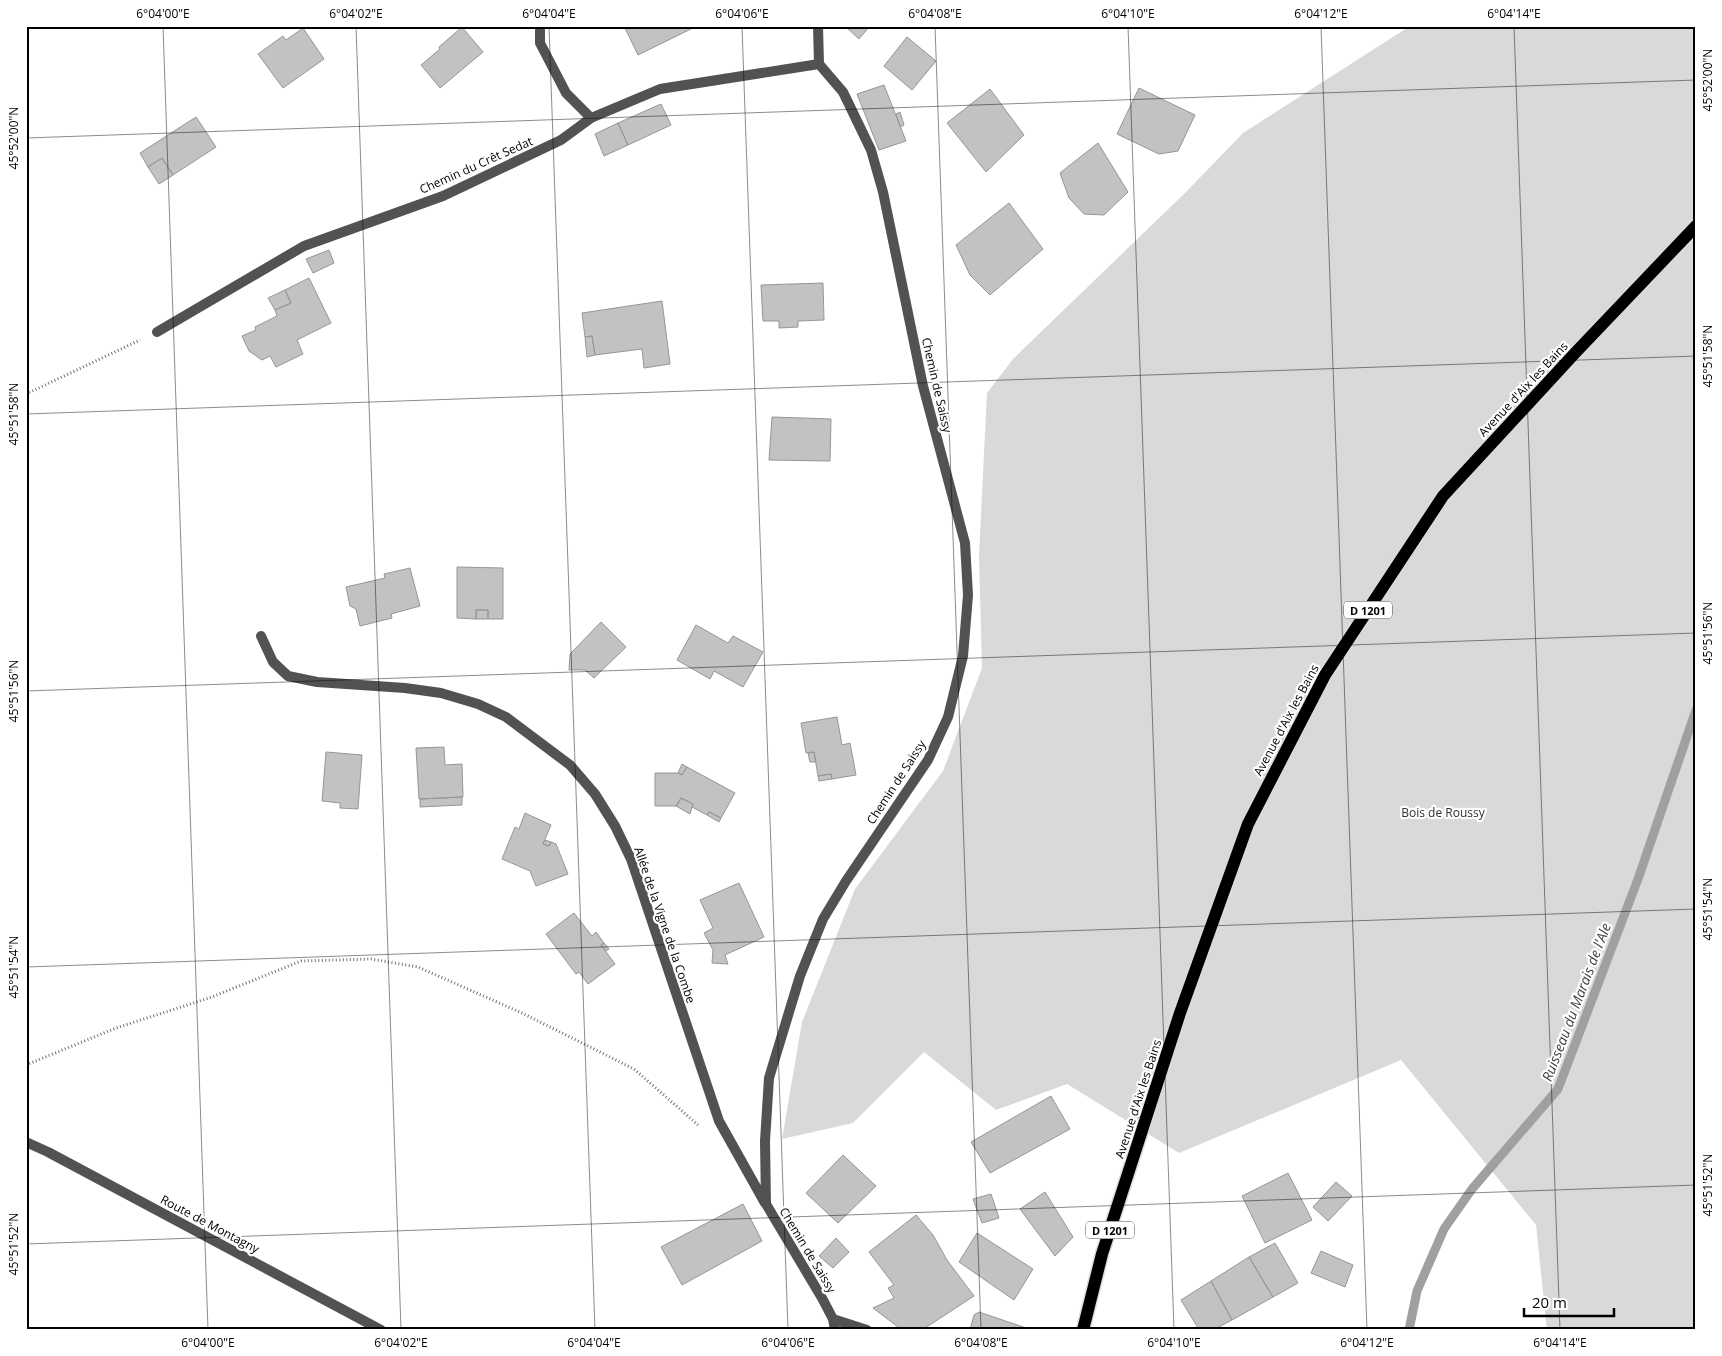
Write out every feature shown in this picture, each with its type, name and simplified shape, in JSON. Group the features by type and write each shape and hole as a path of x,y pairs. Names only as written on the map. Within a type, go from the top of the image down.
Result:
{"main road":[{"name":"Avenue d'Aix les Bains","path":"1083,1330 1102,1254 1180,1012 1248,824 1324,675 1443,496 1696,226"}],"street":[{"path":"540,26 540,43 566,93 591,118"},
{"path":"818,26 819,64"},
{"name":"Chemin du Crêt Sedat","path":"157,332 304,246 443,196 561,140 591,118 660,90 819,64"},
{"name":"Chemin de Saissy","path":"819,64 843,92 871,150 883,192 923,386 965,543 968,595 963,656 948,717 928,760 846,881 823,919 800,976 769,1078 765,1141 766,1204 822,1298 834,1324"},
{"name":"Allée de la Vigne de la Combe","path":"261,636 273,662 288,676 316,682 405,688 441,693 478,704 506,717 570,765 595,794 615,826 631,859 719,1121 766,1204"},
{"name":"Route de Montagny","path":"26,1142 381,1330"},
{"path":"834,1324 867,1330"}],"path":[{"path":"26,394 157,332"},
{"path":"26,1065 116,1028 212,997 300,961 371,959 418,967 524,1014 634,1069 700,1126"}],"green space":[{"name":"Bois de Roussy","path":"1410,26 1696,26 1696,1330 1547,1330 1536,1225 1401,1060 1179,1153 1067,1084 996,1110 924,1052 853,1123 782,1139 802,1022 855,889 943,771 982,668 979,555 987,393 1013,359 1186,192 1243,133"}],"building":[{"path":"624,26 697,26 638,55"},
{"path":"845,26 870,26 859,39"},
{"path":"462,27 483,52 440,88 421,65"},
{"path":"303,28 324,59 283,88 258,54 283,36 286,40"},
{"path":"907,37 936,61 912,90 884,66"},
{"path":"884,85 906,141 879,150 857,94"},
{"path":"1139,88 1195,115 1178,151 1159,154 1117,134"},
{"path":"990,89 1024,135 986,172 947,123"},
{"path":"661,104 671,125 628,145 618,123"},
{"path":"900,112 904,125 900,127 896,114"},
{"path":"196,117 216,147 173,175 162,158 148,167 140,153"},
{"path":"618,123 628,145 604,156 595,134"},
{"path":"1098,143 1128,192 1104,215 1084,214 1069,198 1060,173"},
{"path":"162,158 173,175 159,184 148,167"},
{"path":"1009,203 1043,249 990,295 970,275 956,245"},
{"path":"329,250 334,263 313,273 306,259"},
{"path":"309,278 331,323 297,340 303,354 276,367 270,356 262,360 249,351 242,336 256,330 255,327 277,316 275,310 291,303 285,290"},
{"path":"823,283 824,320 798,321 798,327 779,328 779,321 763,321 761,285"},
{"path":"285,290 291,303 275,310 268,298"},
{"path":"662,301 670,364 644,368 642,349 595,355 592,336 585,337 582,313"},
{"path":"592,336 595,355 587,357 585,337"},
{"path":"772,417 831,419 830,461 769,460"},
{"path":"457,567 503,568 503,619 488,619 488,610 476,610 476,619 457,618"},
{"path":"410,568 420,606 391,614 392,618 360,626 356,609 350,606 346,587 385,578 384,574"},
{"path":"476,610 488,610 488,619 476,619"},
{"path":"601,622 626,647 594,678 585,670 569,670 570,654"},
{"path":"696,625 728,643 733,636 763,652 743,687 714,671 710,679 677,660"},
{"path":"837,717 842,745 850,743 856,775 832,779 831,774 818,776 814,752 806,753 801,723"},
{"path":"444,747 445,765 462,764 463,797 419,799 416,748"},
{"path":"326,752 362,755 358,809 340,808 340,803 322,801"},
{"path":"814,752 816,762 810,762 808,753"},
{"path":"682,764 687,767 682,775 678,773"},
{"path":"687,767 735,793 721,818 709,812 707,815 692,807 693,804 681,798 677,806 655,806 655,773 678,773 682,775"},
{"path":"831,774 832,779 819,781 818,776"},
{"path":"462,797 462,805 420,807 420,799"},
{"path":"681,798 693,804 690,814 676,806"},
{"path":"709,812 721,818 719,822 707,815"},
{"path":"525,813 551,825 543,844 549,846 551,842 556,844 568,874 536,886 530,871 502,859 515,827 519,829"},
{"path":"545,840 551,842 549,846 543,844"},
{"path":"739,883 764,937 725,955 728,964 712,963 713,950 704,933 713,928 700,900"},
{"path":"574,913 592,936 596,932 604,943 601,945 615,964 588,984 579,972 576,974 546,934"},
{"path":"604,943 609,949 606,951 601,945"},
{"path":"1051,1096 1070,1129 990,1173 971,1142"},
{"path":"843,1155 876,1186 838,1223 806,1193"},
{"path":"1288,1173 1312,1220 1265,1243 1242,1196"},
{"path":"1336,1182 1352,1196 1328,1221 1313,1207"},
{"path":"1045,1192 1073,1237 1055,1256 1020,1209"},
{"path":"991,1194 999,1218 982,1223 973,1199"},
{"path":"743,1204 762,1241 682,1285 661,1247"},
{"path":"916,1215 933,1235 947,1260 974,1296 922,1330 902,1330 873,1308 894,1298 888,1288 894,1285 869,1252"},
{"path":"977,1233 1033,1269 1014,1300 959,1262"},
{"path":"836,1238 849,1252 833,1268 819,1256"},
{"path":"1275,1243 1298,1283 1273,1297 1249,1257"},
{"path":"1321,1251 1353,1265 1345,1287 1311,1273"},
{"path":"1249,1257 1273,1297 1232,1320 1211,1281"},
{"path":"1211,1281 1232,1320 1213,1330 1194,1330 1198,1328 1181,1300"},
{"path":"979,1312 1032,1330 970,1330 974,1315"}],"waterway":[{"name":"Ruisseau du Marais de l'Ale","path":"1409,1330 1417,1291 1444,1229 1472,1189 1558,1089 1638,879 1696,710"}]}
